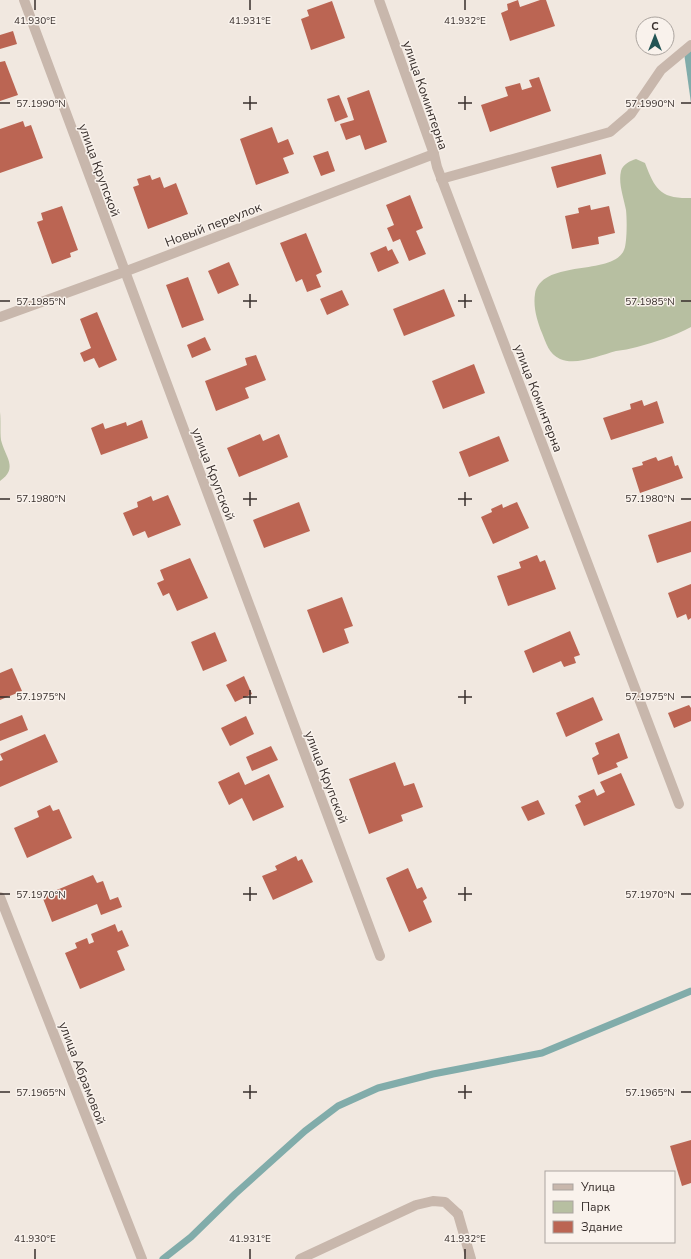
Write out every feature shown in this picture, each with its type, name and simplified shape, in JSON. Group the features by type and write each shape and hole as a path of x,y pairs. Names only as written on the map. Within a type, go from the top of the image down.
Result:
{"street":[{"name":"улица Крупской","path":"24,0 124,272 380,956"},
{"name":"улица Коминтерна","path":"379,0 434,154 437,167 678,804"},
{"path":"442,179 610,132 632,114 661,70 691,44"},
{"name":"Новый переулок","path":"0,317 124,272 434,154"},
{"name":"улица Абрамовой","path":"0,897 142,1259"},
{"path":"300,1259 416,1205 433,1201 445,1202 458,1214 471,1259"}],"green space":[{"path":"636,159 645,163 652,180 660,191 672,197 691,198 691,327 651,343 581,361 566,361 560,359 551,351 540,328 535,309 535,294 541,283 551,275 595,266 609,262 619,256 625,247 627,228 626,210 620,176 625,165"},
{"path":"0,412 1,440 10,467 9,472 0,481"}],"water":[{"path":"691,46 691,103 684,53"}],"building":[{"path":"518,0 520,7 540,0 546,0 555,26 510,41 501,13 508,10 507,4"},
{"path":"332,1 345,38 311,50 301,19 309,16 307,10"},
{"path":"13,31 17,44 0,49 0,35"},
{"path":"5,61 18,95 0,101 0,62"},
{"path":"539,77 551,111 490,132 481,105 508,96 505,87 520,83 522,90 532,87 529,80"},
{"path":"369,90 387,142 365,150 360,135 346,140 340,124 354,120 347,98"},
{"path":"339,95 348,117 335,122 327,99"},
{"path":"23,121 25,127 31,125 43,158 0,173 0,129"},
{"path":"272,127 278,143 288,139 294,154 283,158 289,173 256,185 240,139"},
{"path":"328,151 335,171 321,176 313,156"},
{"path":"601,154 606,174 557,188 551,167"},
{"path":"150,175 152,180 160,177 164,188 176,183 188,214 148,229 133,187 139,185 137,179"},
{"path":"410,195 423,228 416,231 426,254 409,261 400,239 393,242 387,228 394,225 386,205"},
{"path":"590,205 591,210 609,206 615,233 598,237 599,244 572,249 565,216 579,213 578,208"},
{"path":"62,206 78,250 70,253 71,257 52,264 37,222 43,220 41,213"},
{"path":"306,233 322,272 316,275 321,287 307,292 302,279 296,282 280,243"},
{"path":"386,246 388,251 392,249 399,263 378,272 370,253"},
{"path":"229,262 239,285 218,294 208,271"},
{"path":"188,277 204,320 182,328 166,285"},
{"path":"444,289 455,316 404,336 393,309"},
{"path":"342,290 349,305 327,315 320,299"},
{"path":"97,312 117,360 99,368 94,358 84,362 80,353 91,348 80,319"},
{"path":"205,337 211,350 192,358 187,345"},
{"path":"256,355 266,380 245,388 249,398 216,411 205,381 247,365 245,358"},
{"path":"474,364 485,393 443,409 432,381"},
{"path":"642,400 644,406 657,401 664,423 611,440 603,418 631,409 630,404"},
{"path":"142,420 148,438 101,455 91,428 103,423 105,429 126,422 127,426"},
{"path":"260,434 263,441 279,434 288,457 239,477 227,448"},
{"path":"499,436 509,461 469,477 459,452"},
{"path":"672,456 675,466 678,465 683,478 640,493 632,468 643,465 642,462 656,457 658,461"},
{"path":"168,495 181,525 148,538 145,531 133,536 123,513 138,507 137,502 151,496 153,501"},
{"path":"299,502 310,531 264,548 253,520"},
{"path":"517,502 529,528 493,544 481,517 492,512 491,509 502,504 503,508"},
{"path":"691,521 691,552 657,563 648,535"},
{"path":"537,555 540,562 545,560 556,589 508,606 497,576 521,568 519,562"},
{"path":"190,558 208,598 177,611 169,593 163,596 157,583 164,580 160,570"},
{"path":"691,584 691,618 688,620 686,614 677,618 668,593"},
{"path":"342,597 353,626 344,629 349,643 323,653 307,610"},
{"path":"570,631 580,655 574,657 576,663 564,667 561,661 533,673 524,651"},
{"path":"215,632 227,661 203,671 191,642"},
{"path":"12,668 22,691 0,700 0,673"},
{"path":"244,676 252,694 235,702 226,685"},
{"path":"593,697 603,720 566,737 556,713"},
{"path":"689,705 691,708 691,721 674,728 668,713"},
{"path":"22,715 28,730 0,741 0,724"},
{"path":"246,716 254,734 230,746 221,728"},
{"path":"619,733 628,758 616,763 618,767 598,775 592,758 599,754 595,743"},
{"path":"45,734 58,762 0,787 0,761 3,760 0,754"},
{"path":"271,746 278,760 252,771 246,757"},
{"path":"395,762 404,786 414,783 423,807 401,815 403,821 369,834 349,779"},
{"path":"239,772 245,785 269,774 284,807 253,821 242,798 229,805 218,782"},
{"path":"621,773 635,805 584,826 575,805 581,802 578,796 594,789 597,796 605,792 600,782"},
{"path":"538,800 545,814 528,821 521,807"},
{"path":"50,805 53,811 59,809 72,838 27,858 14,828 39,817 37,811"},
{"path":"296,856 298,861 302,859 313,882 273,900 262,876 277,870 275,866"},
{"path":"408,868 417,889 422,887 427,898 423,901 432,922 409,932 386,878"},
{"path":"93,875 97,883 103,881 110,900 118,897 122,907 101,915 97,904 52,922 42,896"},
{"path":"115,924 118,932 122,930 129,946 117,951 125,970 80,989 65,953 77,948 75,943 87,938 89,944 94,942 91,934"},
{"path":"691,1140 691,1183 682,1186 670,1146"}],"waterway":[{"path":"163,1259 191,1237 235,1194 305,1131 338,1106 378,1088 433,1074 542,1053 691,991"}]}
